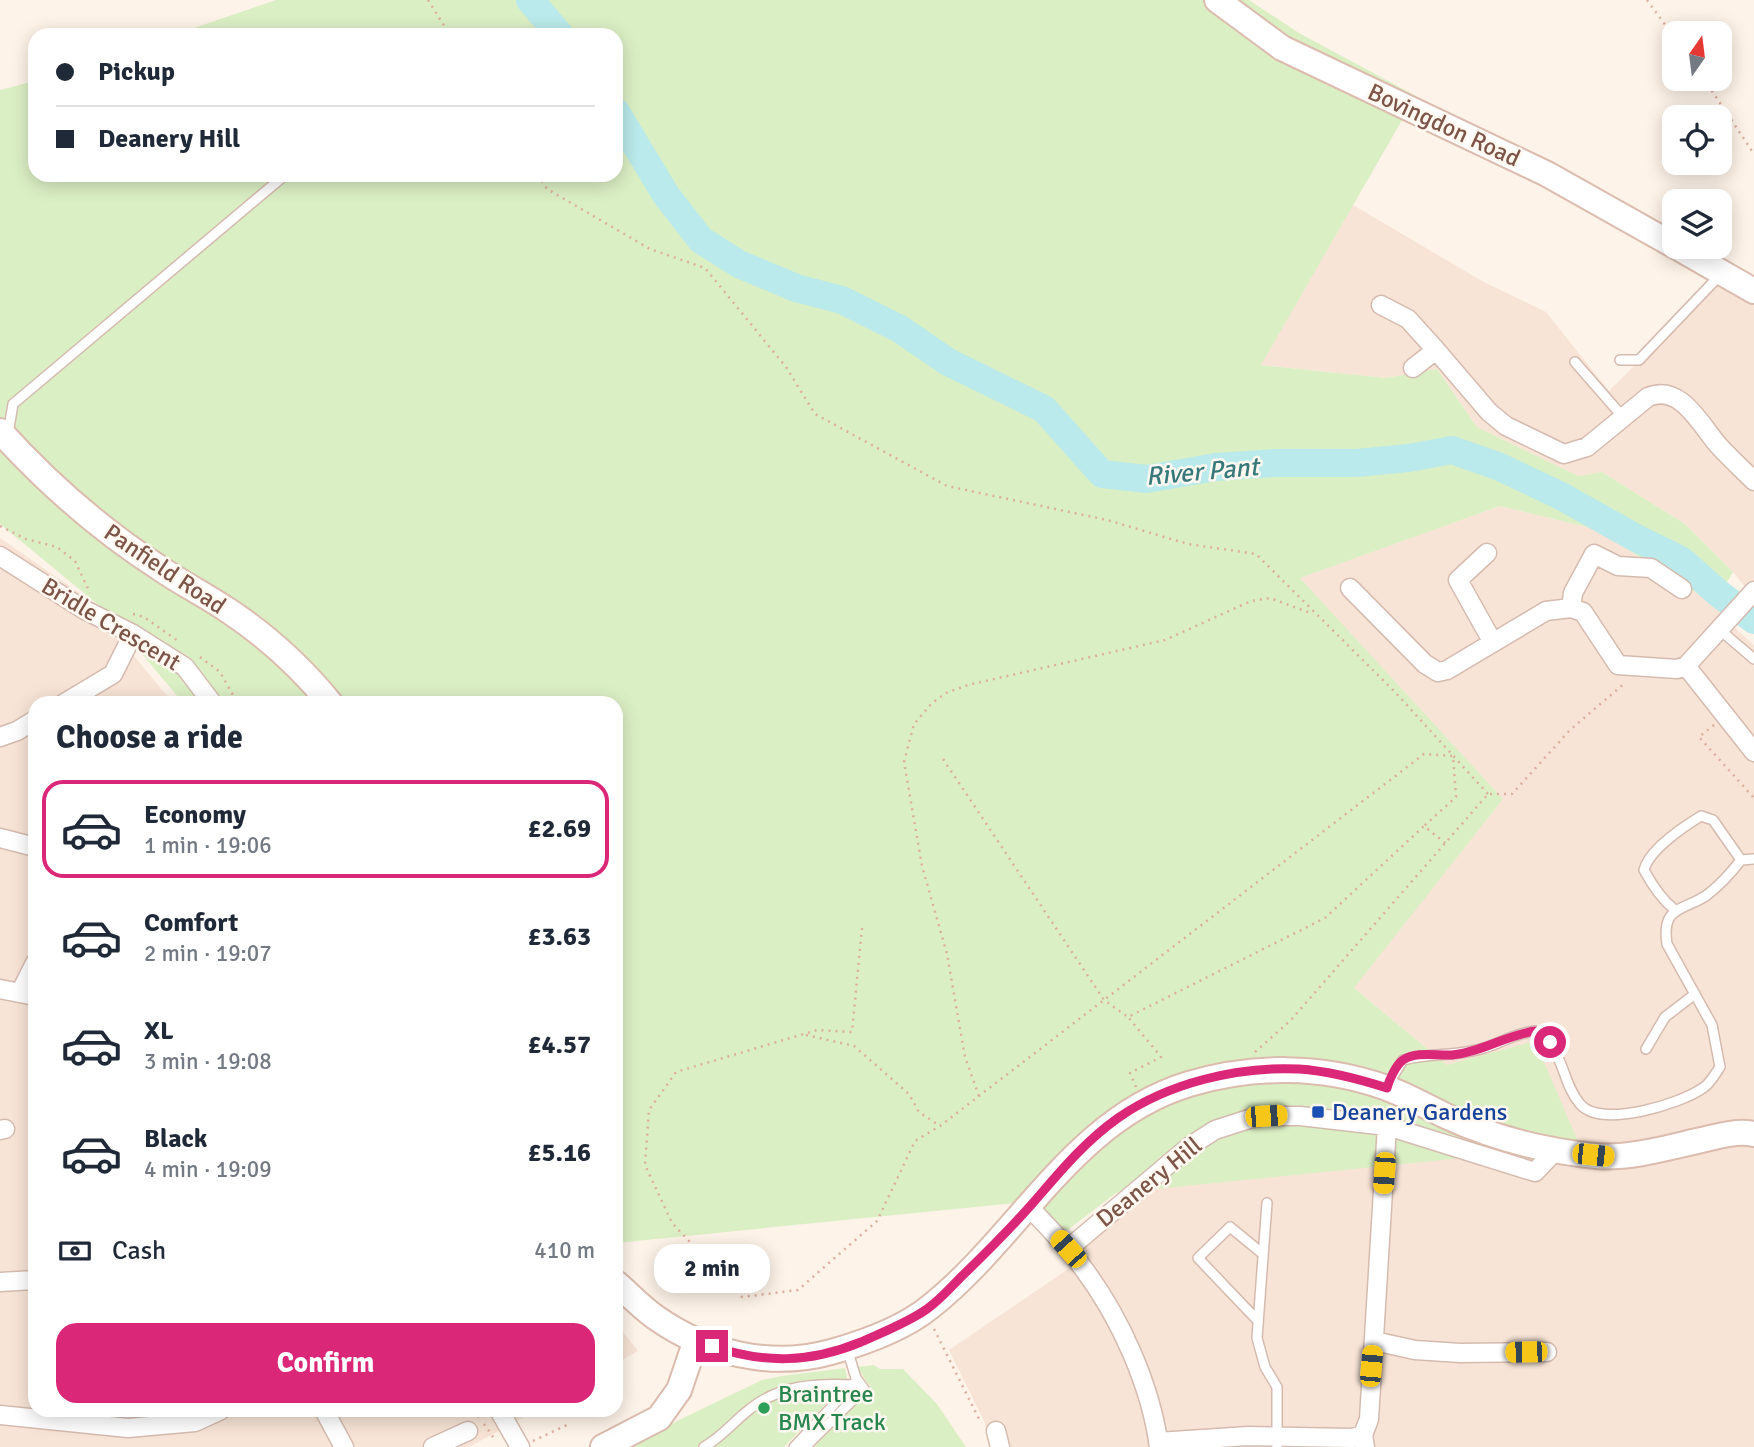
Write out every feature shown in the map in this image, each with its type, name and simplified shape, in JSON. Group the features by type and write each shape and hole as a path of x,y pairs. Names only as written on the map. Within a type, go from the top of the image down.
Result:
{"main road":[{"name":"Bovingdon Road","path":"1217,0 1282,48 1547,174 1662,238"},
{"name":"Bovingdon Road","path":"1699,259 1754,291"},
{"name":"Panfield Road","path":"3,435 97,524 273,643 309,676 325,696"},
{"path":"623,1289 654,1316 696,1340 760,1359 807,1358 847,1348 902,1324 924,1311 978,1261 1077,1152 1120,1117 1142,1104 1189,1084 1230,1074 1299,1069 1337,1074 1387,1088 1481,1131 1554,1152 1612,1157 1731,1134 1754,1135"},
{"path":"603,1447 659,1418 679,1390 696,1340"}],"street":[{"path":"1381,305 1408,319 1489,412 1506,426 1564,454 1587,447 1648,397 1666,393 1679,400 1754,481"},
{"path":"1413,368 1436,350"},
{"path":"1487,553 1458,580 1492,641"},
{"path":"1571,608 1573,593 1594,554 1618,566 1651,568 1682,589"},
{"name":"Bridle Crescent","path":"0,555 83,608 133,634 185,667 207,696"},
{"path":"1350,587 1425,664 1437,672 1447,670 1546,611 1571,608 1583,612 1618,665 1677,669 1686,666 1752,593"},
{"path":"76,696 113,674 133,634"},
{"path":"1686,666 1754,752"},
{"path":"0,737 28,724"},
{"path":"0,838 28,845"},
{"path":"0,989 28,994"},
{"name":"Deanery Hill","path":"1068,1249 1170,1162 1215,1130 1249,1119 1282,1115 1387,1126 1535,1172 1554,1152"},
{"path":"1029,1207 1068,1249 1095,1284 1130,1348 1141,1378 1158,1444 1352,1438 1364,1441 1374,1341 1387,1126"},
{"path":"0,1282 28,1280"},
{"path":"1374,1341 1427,1351 1547,1352"},
{"path":"0,1415 128,1428 195,1422 206,1417"},
{"path":"328,1417 344,1447"},
{"path":"505,1417 526,1444"},
{"path":"128,1428 129,1447"},
{"path":"433,1447 468,1431"}],"lane":[{"path":"3,435 13,404 277,182"},
{"path":"1620,360 1639,360 1722,272"},
{"path":"1575,362 1623,417"},
{"path":"1724,626 1754,659"},
{"path":"1675,910 1664,902 1644,870 1646,860 1688,824 1701,816 1713,820 1741,860"},
{"path":"1387,1088 1403,1060 1422,1054 1451,1055 1485,1048 1516,1034 1535,1031 1550,1042 1563,1065 1573,1093 1582,1106 1594,1113 1612,1115 1668,1105 1705,1087 1720,1067 1712,1025 1667,944 1665,929 1675,910 1705,897 1730,875 1741,860 1754,859"},
{"path":"1646,1049 1665,1017 1695,994"},
{"path":"1267,1203 1257,1338 1262,1356 1277,1387 1277,1441"},
{"path":"1258,1321 1198,1258 1230,1227 1263,1254"},
{"path":"805,1447 864,1389 855,1382 847,1348"},
{"path":"704,1447 722,1436 749,1409 768,1396 788,1388 855,1382"},
{"path":"794,1447 855,1382"}],"path":[{"path":"428,0 446,28"},
{"path":"1647,0 1662,21"},
{"path":"1712,91 1754,154"},
{"path":"542,182 547,189 650,248 705,268 786,367 815,414 947,486 1107,520 1188,544 1256,554 1395,692 1488,794 1512,794 1570,730 1626,682 1650,668"},
{"path":"0,526 26,539 57,547 75,561 89,592 99,598"},
{"path":"978,1096 965,1057 947,954 920,853 904,762 915,724 932,703 946,693 968,685 1165,640 1251,601 1270,598 1297,610 1315,614"},
{"path":"132,614 144,617 188,648"},
{"path":"198,656 220,672 234,696"},
{"path":"1725,715 1699,737 1754,798"},
{"path":"862,928 852,1031 817,1030 676,1072 649,1110 645,1165 672,1223 742,1297 798,1290 877,1221 915,1141 940,1126 1424,754 1453,756"},
{"path":"1128,1017 1325,918 1456,797 1453,756"},
{"path":"943,759 1104,1000 1128,1017 1161,1057 1130,1073 1142,1104"},
{"path":"1230,1074 1291,1020 1488,794"},
{"path":"1424,826 1445,843"},
{"path":"803,1034 854,1046 909,1094 919,1112 940,1126"},
{"path":"924,1311 981,1421 993,1437"},
{"path":"479,1417 500,1447"},
{"path":"526,1444 569,1424"}],"shaded area":[{"path":"1353,205 1482,281 1546,312 1609,391 1722,278 1754,301 1754,598 1733,572 1685,524 1602,472 1578,476 1477,427 1437,369 1386,378 1260,365"},
{"path":"1500,506 1595,529 1714,604 1728,622 1754,645 1754,1447 991,1447 985,1423 949,1350 1086,1257 1070,1238 1107,1205 1535,1042 1447,1065 1353,987 1503,799 1299,578"},
{"path":"0,538 137,633 134,656 167,696 28,696 28,1417 524,1417 469,1447 0,1447"},
{"path":"623,1332 638,1351 623,1359"}],"green space":[{"path":"276,0 1249,0 1299,33 1416,96 1261,365 1386,378 1437,369 1477,427 1578,476 1602,472 1685,524 1733,572 1714,604 1595,529 1500,506 1300,578 1503,799 1354,988 1447,1065 1535,1041 1580,1146 1116,1193 1065,1232 1041,1206 1045,1200 623,1242 623,696 177,696 107,612 0,524 0,90 28,83 28,182 623,182 623,28 194,28"},
{"path":"874,1365 880,1369 903,1369 937,1404 966,1447 814,1447 871,1388 857,1367"},
{"name":"Braintree BMX Track","path":"845,1368 848,1381 784,1447 630,1447 762,1380"}],"waterway":[{"name":"River Pant","path":"530,0 554,28"},
{"name":"River Pant","path":"623,124 666,195 701,240 739,264 796,288 842,300 900,329 948,362 1044,409 1102,474 1147,479 1216,467 1275,463 1356,463 1409,458 1452,450 1500,467 1561,496 1681,560 1754,620"}],"place":[{"name":"Deanery Gardens","path":"1318,1112"},
{"name":"Braintree BMX Track","path":"764,1408"}],"route":[{"path":"712,1346 760,1359 807,1358 847,1348 902,1324 929,1308 978,1261 1077,1152 1094,1137 1120,1117 1154,1097 1189,1084 1230,1074 1299,1069 1337,1074 1387,1088 1403,1060 1422,1054 1451,1055 1485,1048 1516,1034 1535,1031 1550,1042"}]}
